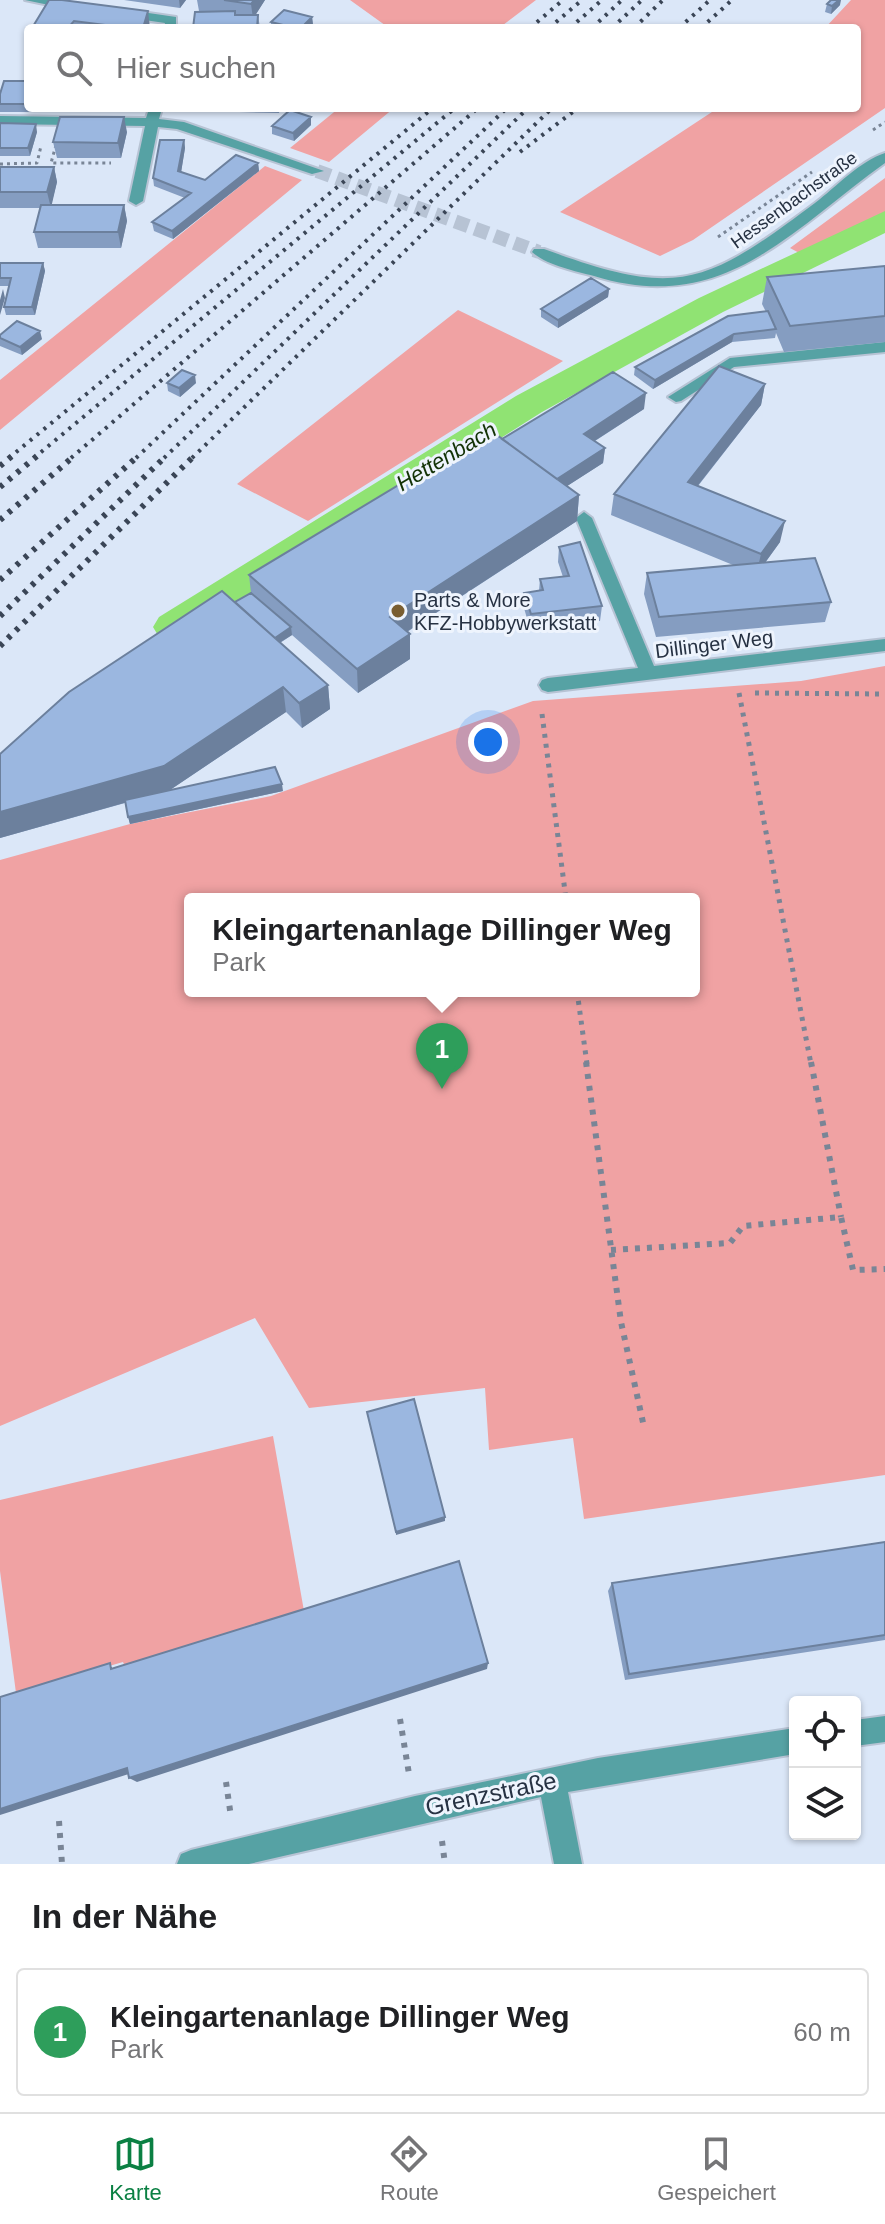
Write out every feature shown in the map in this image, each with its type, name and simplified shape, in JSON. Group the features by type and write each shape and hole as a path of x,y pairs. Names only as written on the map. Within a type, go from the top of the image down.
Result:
{"street":[{"path":"31,0 86,8"},
{"path":"101,10 171,24"},
{"path":"136,201 153,115"},
{"path":"0,120 55,121 153,115 317,171"},
{"name":"Hessenbachstraße","path":"539,252 592,271 633,281 663,284 702,279 734,266 885,157"},
{"path":"676,397 730,363 885,347"},
{"path":"584,518 649,674"},
{"name":"Dillinger Weg","path":"548,685 885,645"},
{"path":"861,1732 885,1729"},
{"name":"Grenzstraße","path":"191,1864 415,1810 552,1782 789,1742"},
{"path":"552,1782 568,1864"}],"path":[{"path":"55,121 51,163 111,163"},
{"path":"0,164 37,163 55,121"},
{"path":"872,131 885,122"},
{"path":"714,240 819,167"},
{"path":"739,693 853,1270 885,1269"},
{"path":"728,695 885,694"},
{"path":"556,709 541,710 565,893"},
{"path":"578,997 621,1322 644,1427"},
{"path":"611,1250 730,1243 743,1226 841,1217"},
{"path":"400,1719 415,1810"},
{"path":"59,1821 62,1864"}],"shaded area":[{"path":"350,0 536,0 504,24 383,24"},
{"path":"851,0 885,0 885,108 693,240 660,256 560,212 712,112 861,112 861,24 829,24"},
{"path":"334,112 389,112 329,162 290,148"},
{"path":"265,166 302,180 0,430 0,380"},
{"path":"885,178 885,215 803,255 790,248"},
{"path":"458,310 563,361 308,521 237,484"},
{"path":"885,666 885,1475 584,1519 573,1438 489,1450 485,1388 309,1408 255,1318 0,1426 0,860 130,824 271,796 533,701 801,681"},
{"path":"273,1436 304,1611 125,1667 123,1662 16,1693 0,1571 0,1500"}],"building":[{"path":"49,0 148,11 144,24 74,21 71,24 34,24"},
{"path":"224,0 254,0 251,4"},
{"path":"284,10 312,17 305,24 271,22"},
{"path":"235,11 235,15 258,15 257,24 194,24 195,12"},
{"path":"4,81 24,81 24,104 0,104"},
{"path":"288,112 311,117 293,133 272,126"},
{"path":"60,117 124,117 118,143 53,142"},
{"path":"0,123 36,124 28,148 0,148"},
{"path":"160,140 184,140 178,171 205,180 236,155 258,163 172,231 152,222 191,193 153,178"},
{"path":"0,167 54,167 47,192 0,192"},
{"path":"41,205 124,205 118,232 34,232"},
{"path":"0,263 43,263 32,307 4,307 11,278 0,278"},
{"path":"885,266 885,316 790,326 767,277"},
{"path":"591,278 609,289 558,320 541,309"},
{"path":"768,311 776,329 734,334 655,380 635,367 728,316"},
{"path":"17,321 40,331 20,347 0,338"},
{"path":"719,366 765,384 688,482 785,521 761,554 614,494"},
{"path":"182,370 195,375 179,388 167,383"},
{"path":"613,372 646,393 584,434 605,448 557,479 502,439"},
{"path":"490,430 579,495 390,617 410,634 357,669 249,575"},
{"path":"580,542 602,606 531,614 524,593 543,590 540,579 569,576 559,547"},
{"path":"815,558 831,602 659,617 647,573"},
{"path":"222,591 328,685 299,703 283,687 164,766 0,812 0,754 69,692"},
{"path":"251,593 291,627 275,638 235,602"},
{"path":"275,767 282,784 128,817 125,800"},
{"path":"414,1399 445,1517 396,1532 367,1412"},
{"path":"885,1542 885,1635 629,1674 612,1583"},
{"path":"459,1561 488,1663 129,1778 127,1768 0,1809 0,1697 110,1663 111,1669"}],"waterway":[{"name":"Hettenbach","path":"173,627 529,404 711,305 885,221"}],"tunnel":[{"path":"317,171 539,252"}],"railway":[{"path":"535,24 563,0"},
{"path":"554,24 582,0"},
{"path":"575,24 602,0"},
{"path":"596,24 622,0"},
{"path":"616,24 642,0"},
{"path":"638,24 663,0"},
{"path":"683,24 710,0"},
{"path":"705,24 732,0"},
{"path":"9,458 428,112"},
{"path":"34,458 450,112"},
{"path":"71,458 473,112"},
{"path":"136,458 503,112"},
{"path":"164,458 524,112"},
{"path":"192,458 548,112"},
{"path":"520,152 573,112"},
{"path":"0,466 12,456"},
{"path":"0,487 37,456"},
{"path":"0,520 74,456"},
{"path":"0,580 138,456"},
{"path":"0,616 166,456"},
{"path":"0,646 194,456"}],"place":[{"name":"Parts & More KFZ-Hobbywerkstatt","path":"398,611"},
{"name":"Kleingartenanlage Dillinger Weg","path":"442,1089"}]}
